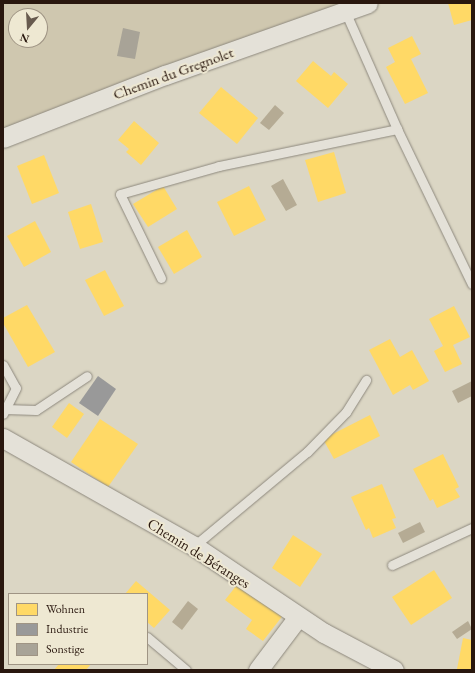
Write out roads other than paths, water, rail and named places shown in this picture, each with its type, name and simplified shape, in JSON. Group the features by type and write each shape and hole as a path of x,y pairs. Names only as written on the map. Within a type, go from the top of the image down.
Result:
{"street":[{"name":"Chemin du Gregnolet","path":"3,138 165,75 368,3"},
{"name":"Chemin de Béranges","path":"3,438 194,546 298,617 394,670"},
{"path":"258,670 298,617"}],"lane":[{"path":"345,11 397,129 472,284"},
{"path":"161,278 120,194 218,166 397,129"},
{"path":"3,365 16,388 4,412"},
{"path":"4,412 36,410 67,386 87,376"},
{"path":"194,546 307,452 346,412 366,380"},
{"path":"392,564 472,528"},
{"path":"148,638 186,670"}]}
